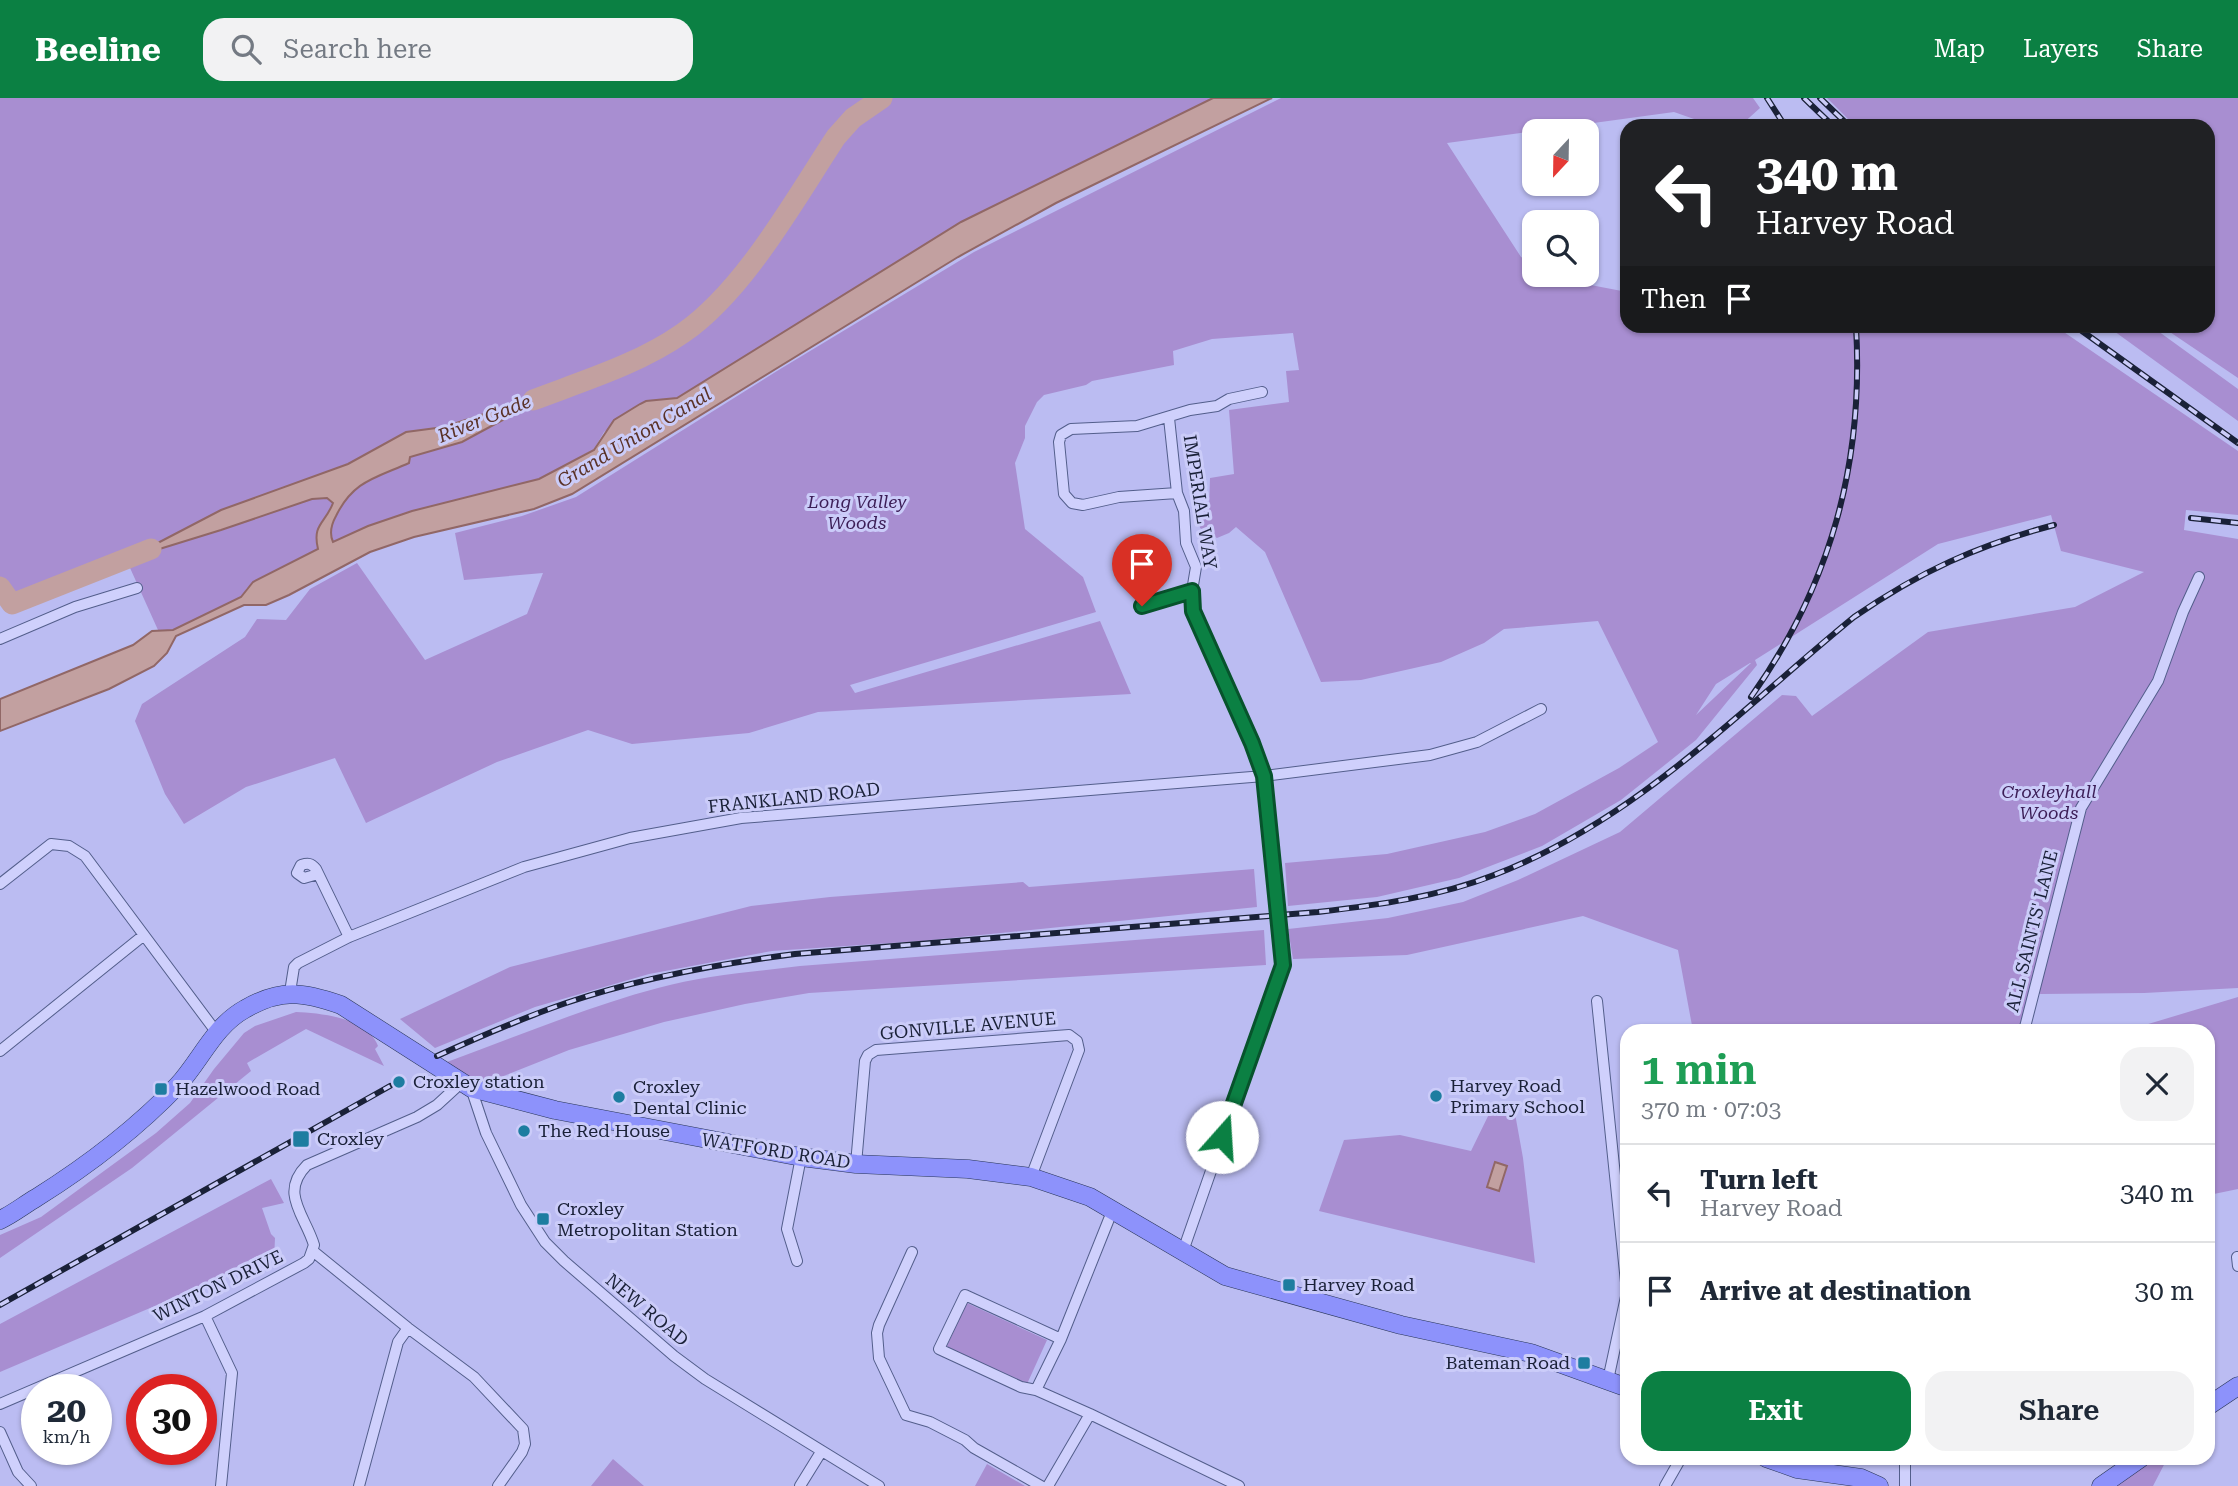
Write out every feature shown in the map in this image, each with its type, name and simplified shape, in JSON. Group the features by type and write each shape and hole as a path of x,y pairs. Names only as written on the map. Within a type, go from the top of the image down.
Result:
{"main road":[{"path":"0,1220 61,1183 128,1130 179,1084 217,1033 244,1009 290,992"},
{"name":"WATFORD ROAD","path":"290,992 341,1004 466,1086 555,1111 801,1157 856,1164 968,1169 1031,1177 1090,1197 1215,1272 1242,1282 1401,1325 1531,1353 1620,1385"},
{"path":"2215,1401 2238,1386"},
{"path":"1786,1465 1861,1478 1878,1486"},
{"path":"2101,1486 2131,1465"}],"street":[{"path":"1177,493 1119,497 1083,505 1069,501 1064,494 1059,442 1061,435 1071,429 1137,426 1262,392"},
{"name":"IMPERIAL WAY","path":"1169,418 1177,493 1184,511 1185,543 1196,567 1192,591"},
{"name":"ALL SAINTS' LANE","path":"2026,1024 2081,808 2158,681 2183,612 2200,577"},
{"path":"0,639 75,607 137,588"},
{"path":"1142,606 1192,591 1193,611 1252,743 1264,776 1283,965 1183,1251"},
{"name":"FRANKLAND ROAD","path":"290,992 294,967 298,963 349,937 524,867 630,838 754,817 1264,776 1430,755 1477,742 1541,709"},
{"path":"0,884 51,844 69,846 86,856 217,1033"},
{"path":"318,874 349,937"},
{"path":"0,1051 144,935"},
{"path":"1597,1001 1620,1224"},
{"name":"GONVILLE AVENUE","path":"856,1164 865,1061 868,1055 876,1050 1069,1035 1077,1041 1079,1050 1031,1177"},
{"path":"466,1086 417,1117 307,1164 296,1180 294,1200 312,1237 314,1252 474,1377 523,1429 525,1444 522,1452 498,1486"},
{"name":"NEW ROAD","path":"466,1086 521,1205 545,1242 564,1261 665,1349 705,1379 879,1486"},
{"path":"797,1261 788,1229 801,1157"},
{"path":"1036,1390 1061,1339 1113,1209"},
{"path":"912,1251 877,1333 879,1358 906,1415 930,1422 965,1440 974,1448 1041,1486"},
{"name":"WINTON DRIVE","path":"0,1404 205,1316 304,1264 314,1252"},
{"path":"2237,1258 2238,1266"},
{"path":"1061,1339 965,1295 939,1349 1021,1387 1036,1390 1090,1414 1239,1486"},
{"path":"205,1316 232,1373 221,1486"},
{"path":"1608,1380 1620,1324"},
{"path":"359,1486 398,1342 408,1328"},
{"path":"1048,1486 1090,1414"},
{"path":"0,1432 18,1472 31,1486"},
{"path":"800,1486 821,1451"},
{"path":"1665,1486 1677,1465"},
{"path":"1905,1465 1905,1486"}],"green space":[{"path":"0,98 1213,98 961,222 677,398 646,401 604,432 594,449 539,479 439,504 368,526 262,577 247,588 241,597 173,630 158,630 126,559 12,604 0,587"},
{"name":"Croxleyhall Woods","path":"1281,98 1753,98 1760,108 1748,119 1694,119 1674,112 1600,122 1600,119 1522,119 1522,133 1447,143 1522,258 1522,287 1599,287 1620,291 1620,333 2065,333 2238,451 2238,515 2186,510 2184,530 2238,539 2238,988 2144,993 2030,992 2021,1024 1692,1024 1678,950 1583,916 1407,955 1293,959 1288,929 1388,918 1463,902 1518,880 1620,832 1782,695 1796,696 1812,716 1928,632 2075,607 2144,572 2061,551 2051,515 1938,544 1755,660 1757,665 1696,740 1621,800 1542,846 1459,878 1377,897 1288,906 1285,863 1387,854 1485,832 1535,814 1619,768 1658,742 1598,621 1504,629 1484,643 1441,662 1361,680 1321,682 1265,552 1236,527 1217,538 1200,528 1198,511 1209,509 1210,478 1234,474 1229,410 1289,402 1286,371 1299,370 1293,333 1212,339 1173,351 1174,365 1092,381 1086,385 1044,395 1037,402 1025,426 1025,438 1015,463 1025,529 1083,577 1096,612 850,685 855,693 1100,621 1131,694 818,712 749,733 632,744 588,730 497,762 366,823 335,758 246,787 184,824 165,794 135,721 142,704 245,637 257,619 286,620 310,589 357,563 425,660 527,614 543,573 464,580 455,533 522,516 576,497 974,252","holes":["1751,663 1696,715 1716,684"]},
{"path":"1827,98 2238,98 2238,378 2171,333 2215,333 2215,119 1848,119"},
{"path":"2117,333 2161,333 2238,389 2238,421"},
{"path":"1254,869 1257,907 921,941 772,951 649,974 535,1007 435,1048 400,1019 510,967 751,906 1023,882 1029,887"},
{"path":"1264,930 1266,965 809,993 664,1022 569,1050 491,1081 474,1080 448,1066 447,1062 604,1004 658,988 711,977 800,966"},
{"path":"2238,997 2238,1189 2215,1194 2215,1024 2148,1024"},
{"path":"296,1012 343,1019 364,1029 378,1046 375,1049 384,1066 306,1029 247,1063 251,1071 132,1168 0,1258 0,1235 41,1217 156,1133 190,1103 244,1033 255,1026"},
{"path":"1501,1107 1514,1108 1523,1158 1535,1263 1319,1211 1344,1140 1400,1135 1471,1151 1491,1110"},
{"path":"271,1179 284,1203 262,1208 275,1238 274,1260 257,1256 204,1285 0,1372 0,1324"},
{"path":"967,1303 1047,1340 1027,1384 946,1348"},
{"path":"613,1459 644,1486 591,1486"},
{"path":"987,1464 1025,1486 975,1486"},
{"path":"2141,1465 2164,1465 2153,1486 2111,1486"}],"water":[{"name":"Grand Union Canal","path":"1213,98 1272,98 1056,203 958,257 572,494 534,509 414,537 370,552 266,605 244,605 176,636 167,653 154,666 109,689 0,731 0,699 133,645 152,631 173,630 241,597 253,582 318,549 318,529 333,503 327,498 312,499 127,559 221,510 348,464 406,432 444,427 558,390 462,442 410,457 409,463 366,482 350,495 334,519 332,539 333,542 368,526 412,511 539,479 594,450 614,420 640,404 677,398 961,222"},
{"path":"1495,1162 1507,1166 1499,1191 1487,1187"}],"waterway":[{"name":"River Gade","path":"533,400 648,354 683,333 706,315 767,242 836,137 853,118 882,98"},
{"name":"River Gade","path":"0,587 12,604 151,549"}],"railway":[{"path":"1767,98 1780,119"},
{"path":"1804,98 1826,119"},
{"path":"1820,98 1842,119"},
{"path":"1751,697 1779,654 1802,611 1837,520 1854,426 1856,333"},
{"path":"2085,333 2238,443"},
{"path":"2191,518 2238,523"},
{"path":"437,1056 517,1021 594,994 650,979 737,962 795,954 1318,912 1408,899 1473,883 1545,852 1594,825 1640,794 1727,726 1854,617 1903,586 1974,551 2054,525"},
{"path":"0,1305 390,1086"}],"place":[{"name":"Croxley station","path":"399,1082"},
{"name":"Hazelwood Road","path":"161,1089"},
{"name":"Harvey Road Primary School","path":"1436,1096"},
{"name":"Croxley Dental Clinic","path":"619,1097"},
{"name":"The Red House","path":"524,1131"},
{"name":"Croxley","path":"301,1139"},
{"name":"Croxley Metropolitan Station","path":"543,1219"},
{"name":"Harvey Road","path":"1289,1285"},
{"name":"Bateman Road","path":"1584,1363"}],"route":[{"path":"1142,606 1192,591 1193,611 1264,776 1283,965 1222,1137"}],"park label":[{"name":"Long Valley Woods","path":"857,512"}]}
